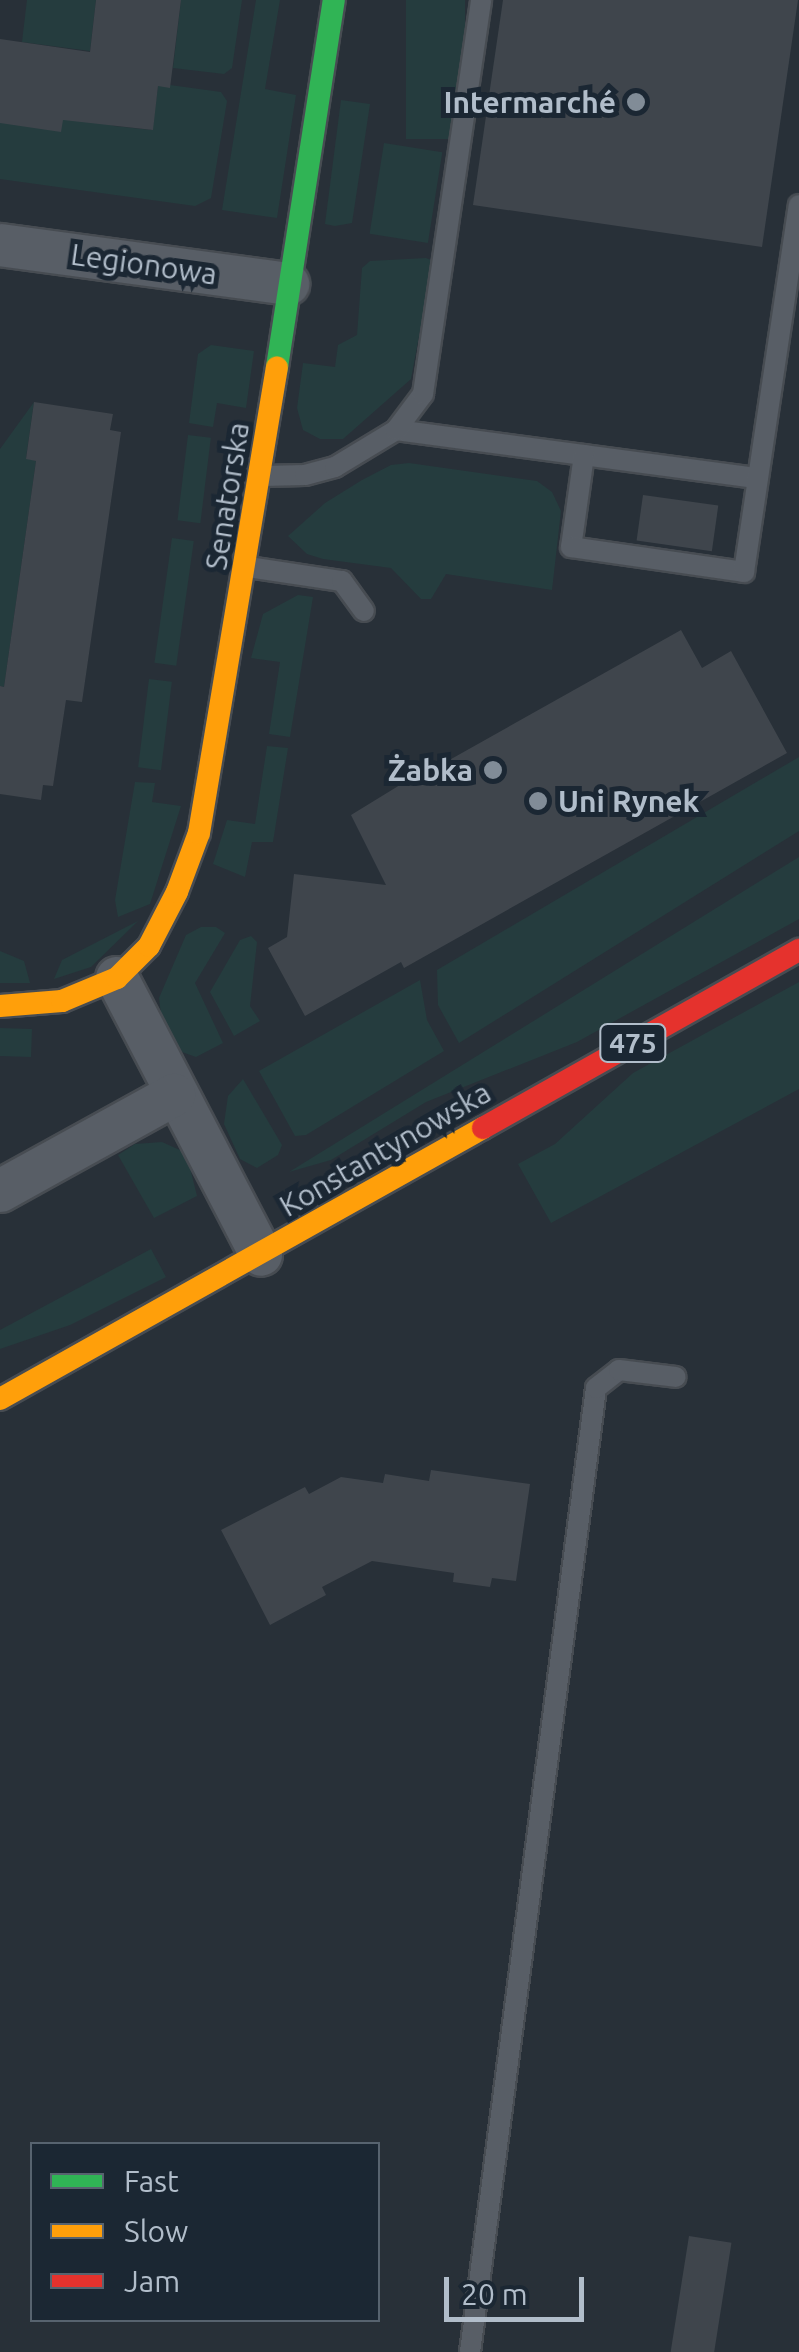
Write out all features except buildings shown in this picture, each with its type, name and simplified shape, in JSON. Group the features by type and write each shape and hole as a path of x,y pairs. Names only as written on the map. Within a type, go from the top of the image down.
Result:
{"street":[{"name":"Senatorska","path":"117,978 148,946 177,892 199,833 246,567 334,0"},
{"name":"Legionowa","path":"0,245 288,284"},
{"name":"Konstantynowska","path":"0,1399 799,950"},
{"path":"0,1006 62,1000 117,978 174,1095 261,1254"},
{"path":"0,1191 174,1095"}],"lane":[{"path":"260,476 305,475 335,467 396,430 423,394 481,0"},
{"path":"584,455 571,548 744,572 799,205"},
{"path":"396,430 758,478"},
{"path":"246,567 342,581 364,611"},
{"path":"470,2352 596,1388 619,1370 676,1377"}],"green space":[{"path":"27,0 96,0 90,51 22,42"},
{"path":"181,0 242,0 232,68 224,74 173,68"},
{"path":"256,0 280,0 265,89 296,95 277,218 222,210"},
{"path":"406,0 465,0 465,139 406,139"},
{"path":"158,86 221,92 227,101 211,198 195,206 0,179 0,123 65,106 114,126 152,130"},
{"path":"341,100 370,104 352,223 335,226 325,224"},
{"path":"384,143 442,152 428,243 370,234"},
{"path":"370,261 433,261 411,379 343,439 320,439 303,430 297,408 303,363 335,367 338,345 357,335 362,268"},
{"path":"211,345 254,351 246,408 217,403 213,427 189,423 198,354"},
{"path":"34,402 26,458 36,461 4,687 0,686 0,449"},
{"path":"188,435 211,438 200,523 178,520"},
{"path":"409,463 537,481 552,492 561,511 552,590 446,574 431,599 421,599 391,568 323,559 307,554 288,536 325,503 362,480 391,465"},
{"path":"172,538 194,541 176,666 154,663"},
{"path":"298,595 313,597 290,737 269,734 280,662 251,658 263,614"},
{"path":"149,679 172,682 161,770 138,767"},
{"path":"267,746 288,748 273,842 252,842 245,877 213,864 227,820 255,824"},
{"path":"799,757 799,831 459,1043 438,1005 437,970"},
{"path":"135,782 155,783 152,802 181,806 150,904 118,917 115,900"},
{"path":"799,857 799,919 577,1042 426,1102 331,1160 289,1172"},
{"path":"138,921 91,967 54,979 62,960"},
{"path":"201,927 216,927 225,933 195,983 223,1043 196,1057 179,1051 171,1041 162,1022 159,998 186,935"},
{"path":"251,936 257,942 250,1006 260,1021 234,1036 210,992 240,940"},
{"path":"0,951 24,961 30,983 0,983"},
{"path":"420,980 427,1020 444,1051 306,1135 295,1136 259,1071"},
{"path":"799,982 799,1089 551,1223 518,1164 555,1144 633,1073"},
{"path":"0,1028 32,1029 31,1057 0,1056"},
{"path":"243,1079 282,1145 278,1155 257,1168 240,1159 224,1124 228,1096"},
{"path":"162,1142 182,1151 188,1160 197,1196 154,1218 118,1155 135,1144"},
{"path":"151,1249 166,1277 70,1325 0,1349 0,1330"}],"traffic: fast":[{"path":"277,367 334,0"}],"traffic: slow":[{"path":"0,1006 62,1001 117,978 149,946 177,892 199,833 277,367"},
{"path":"0,1399 483,1128"}],"traffic: jam":[{"path":"483,1128 799,950"}],"place":[{"name":"Intermarché","path":"636,102"},
{"name":"Żabka","path":"493,770"},
{"name":"Uni Rynek","path":"538,801"}]}
